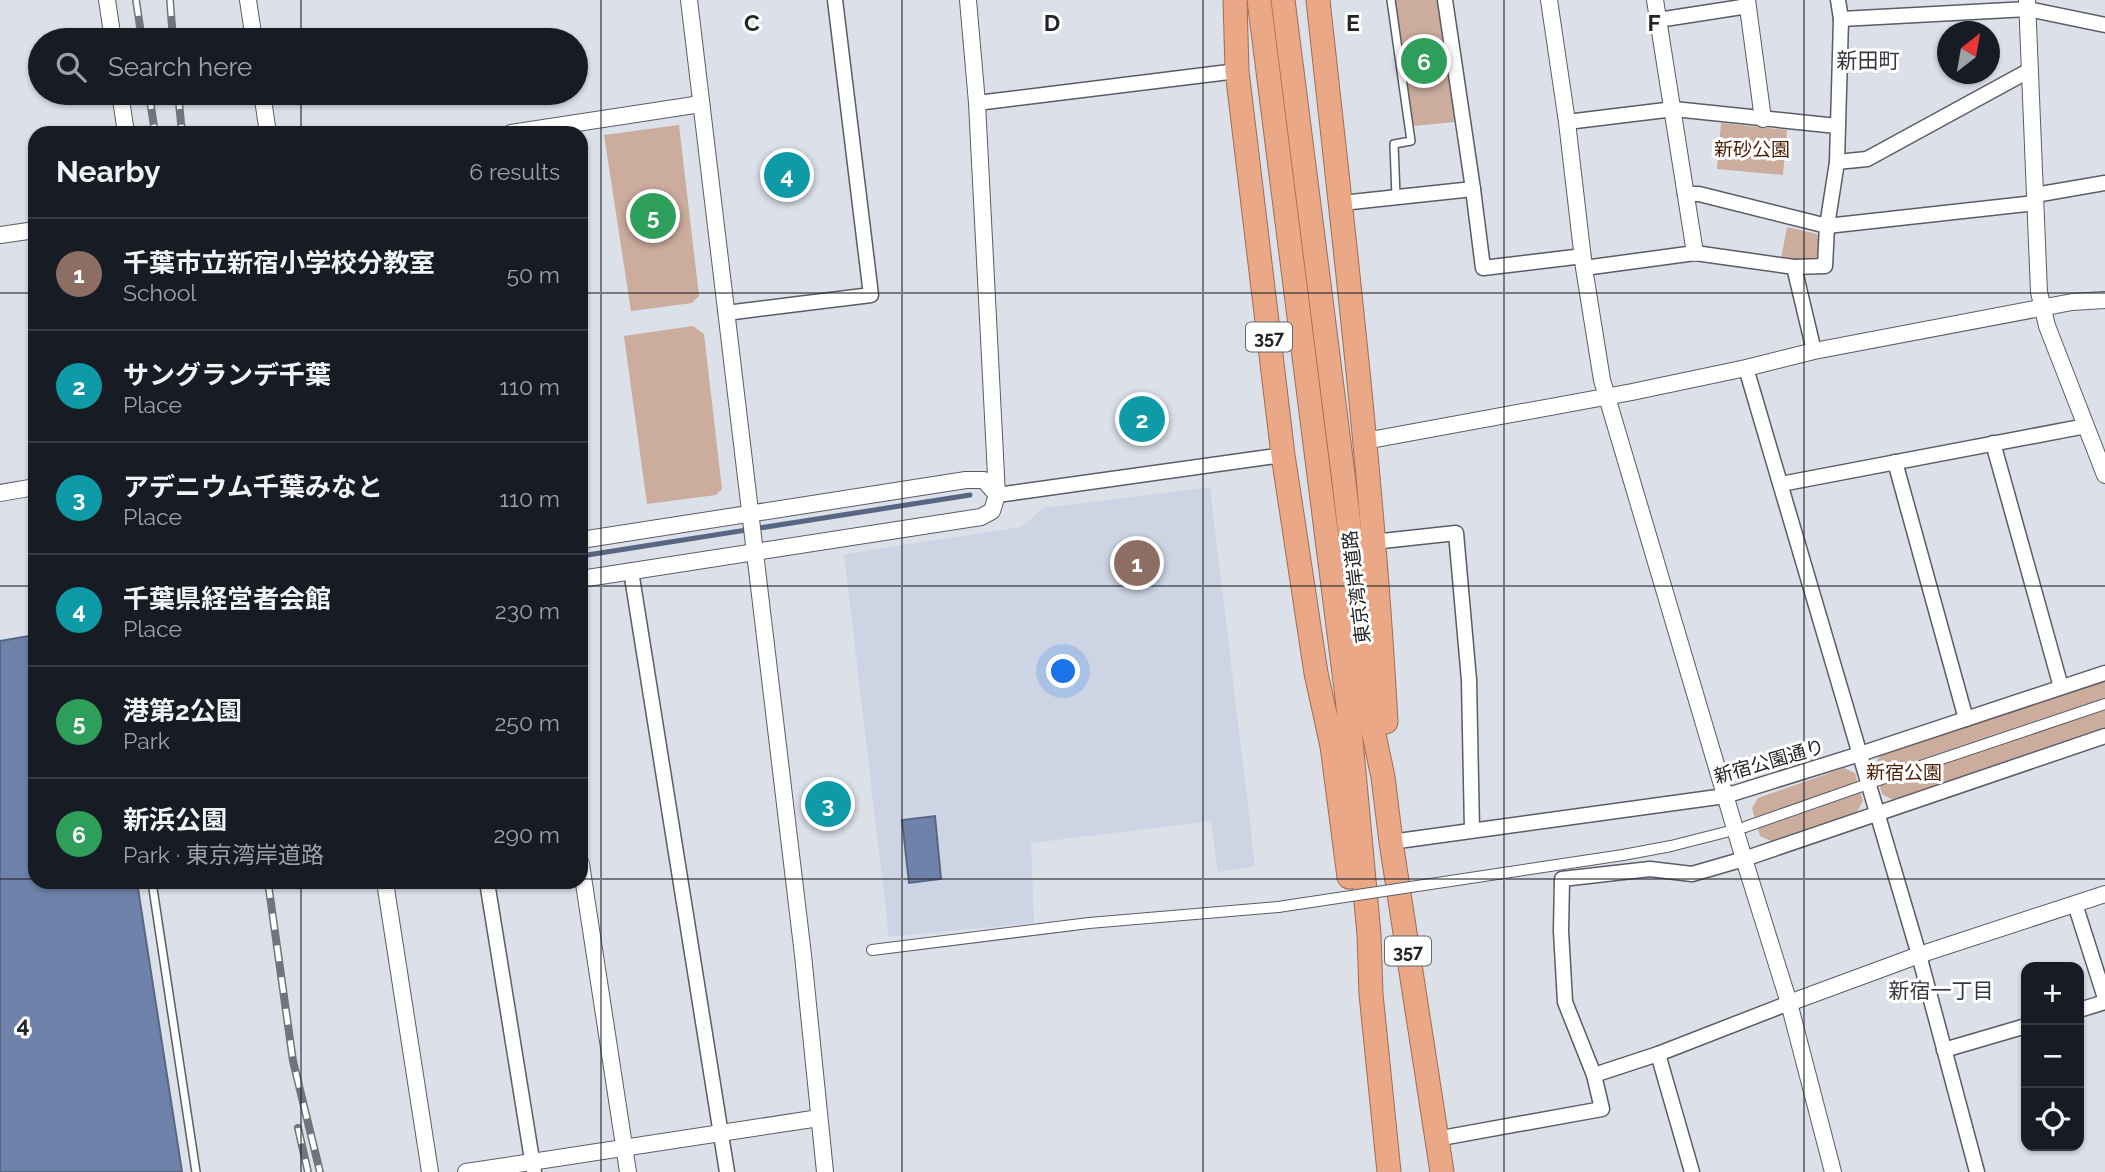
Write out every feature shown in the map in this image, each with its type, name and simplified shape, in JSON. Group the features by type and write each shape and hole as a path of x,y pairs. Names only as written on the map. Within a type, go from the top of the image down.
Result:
{"highway":[{"name":"357","path":"1235,0 1237,71 1283,455 1316,673 1332,746 1357,934 1371,994"},
{"name":"東京湾岸道路","path":"1259,0 1347,697 1369,933 1371,994 1389,1172"},
{"name":"東京湾岸道路","path":"1283,0 1373,730 1383,777 1442,1172"},
{"name":"357","path":"1318,0 1342,203 1373,542 1387,731 1383,777"}],"street":[{"path":"107,0 111,28"},
{"path":"248,0 252,28"},
{"path":"688,0 803,955 825,1172"},
{"path":"726,313 871,295 835,0"},
{"path":"588,578 981,517 992,511 997,495 977,103 968,0"},
{"path":"1445,0 1483,268 1695,253 1794,267 1825,266 1827,226 1837,162 1841,19 1838,0"},
{"path":"1549,0 1601,380 1789,1003 1829,1171"},
{"path":"1656,0 1695,253"},
{"path":"1658,20 1748,3 1763,119"},
{"path":"1841,19 2027,5 2105,25"},
{"path":"2027,5 2039,292 2047,326 2105,475"},
{"path":"1837,162 1867,159 2030,70"},
{"path":"977,103 1237,71"},
{"path":"557,126 701,104"},
{"path":"122,105 125,126"},
{"path":"264,105 267,126"},
{"path":"1567,122 1674,109 1837,126"},
{"path":"1685,194 1699,194 1827,226 2035,199 2105,183"},
{"path":"1342,203 1473,189"},
{"path":"0,235 28,231"},
{"path":"1794,267 1814,351"},
{"path":"1364,441 1607,396 1746,368 1814,351 2042,307 2105,300"},
{"path":"1746,368 1919,955 1977,1172"},
{"path":"1782,484 2086,426"},
{"path":"1993,443 2061,687"},
{"path":"997,495 1283,455"},
{"path":"1895,462 1966,719"},
{"path":"588,539 965,480 984,480 997,495"},
{"path":"0,493 28,488"},
{"path":"1373,542 1456,533 1469,680 1472,830"},
{"path":"631,571 727,1172"},
{"name":"新宿公園通り","path":"1391,842 1725,796 2105,673"},
{"path":"1876,781 2105,705"},
{"path":"1436,1139 1602,1109 1594,1075 1565,1002 1561,931 1563,879 1650,869 1692,874 1744,859 2105,736"},
{"path":"1745,827 1862,786"},
{"path":"872,950 1088,923 1278,907 1623,855 1726,832"},
{"path":"386,889 430,1172"},
{"path":"488,889 533,1167"},
{"path":"585,889 628,1172"},
{"path":"1594,1075 1658,1054 1919,955 2105,894"},
{"path":"2075,904 2105,1000 2084,1008"},
{"path":"1944,1050 2021,1027"},
{"path":"1658,1054 1692,1172"},
{"path":"466,1172 533,1167 624,1147 818,1118"}],"lane":[{"path":"1391,0 1411,141 1394,144 1396,198"},
{"path":"153,889 196,1172"}],"shaded area":[{"path":"1210,487 1255,866 1218,872 1211,821 1031,843 1034,923 889,937 844,554 1021,527 1044,508"}],"green space":[{"path":"1392,0 1438,0 1455,122 1413,126"},
{"name":"新砂公園","path":"1721,123 1787,130 1783,175 1717,169"},
{"path":"679,125 699,296 692,303 631,311 604,135"},
{"path":"1787,227 1817,234 1823,243 1821,256 1813,262 1781,259"},
{"path":"693,326 704,334 722,489 716,495 647,504 624,336"},
{"name":"新宿公園","path":"2105,680 2105,728 1893,800 1882,794 1874,767 1880,755"},
{"name":"新宿公園","path":"1844,768 1855,773 1863,801 1857,812 1771,841 1760,836 1752,808 1758,798"}],"water":[{"path":"28,636 28,889 138,889 182,1172 0,1172 0,641"},
{"path":"935,816 941,879 909,883 902,820"}],"waterway":[{"path":"588,555 970,495"}],"railway":[{"path":"136,0 140,28"},
{"path":"170,0 172,28"},
{"path":"151,105 154,126"},
{"path":"179,105 181,126"},
{"path":"269,889 293,1061 320,1172"},
{"path":"298,1128 308,1172"}],"place":[{"name":"新浜公園","path":"1424,61"},
{"name":"千葉県経営者会館","path":"787,175"},
{"name":"港第2公園","path":"653,216"},
{"name":"サングランデ千葉","path":"1142,419"},
{"name":"千葉市立新宿小学校分教室","path":"1137,563"},
{"name":"アデニウム千葉みなと","path":"828,804"}],"district":[{"name":"新田町","path":"1868,60"},
{"name":"新宿一丁目","path":"1941,990"}]}
